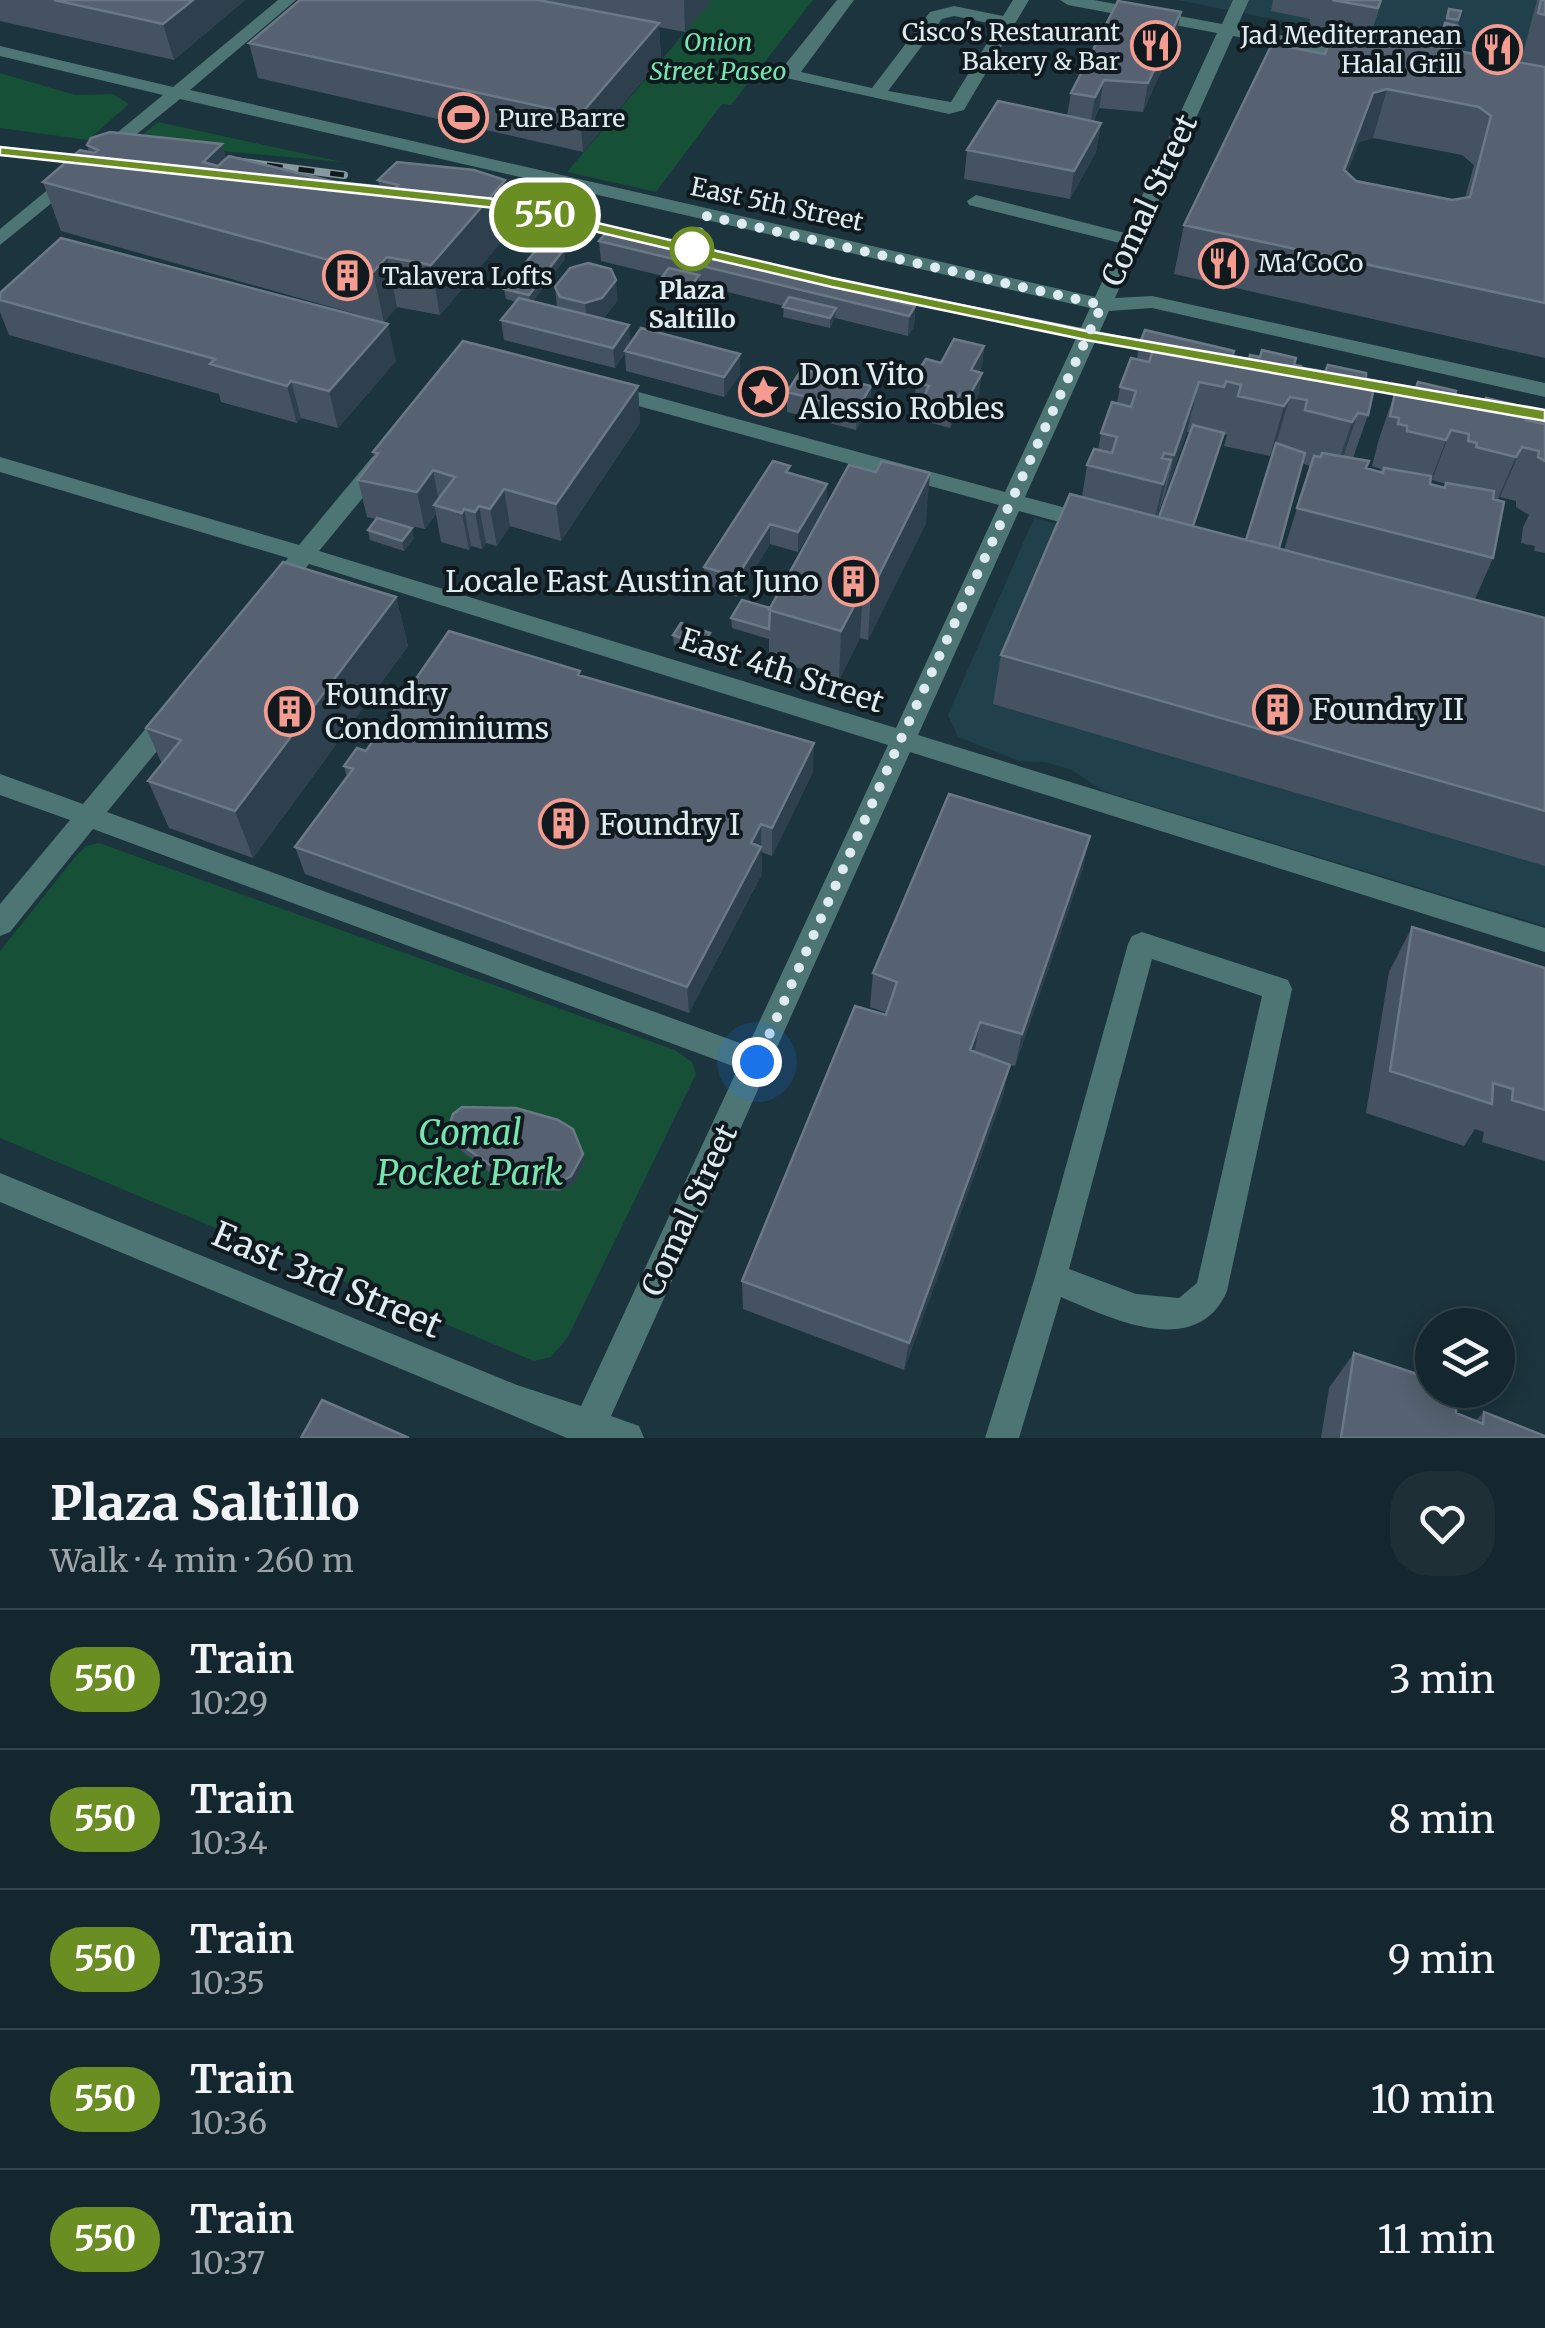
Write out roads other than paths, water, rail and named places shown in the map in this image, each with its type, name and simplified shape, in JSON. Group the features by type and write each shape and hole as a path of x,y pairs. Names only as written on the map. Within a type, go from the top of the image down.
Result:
{"street":[{"path":"0,238 288,0"},
{"path":"846,0 794,66 792,74 939,108 958,106 1022,0"},
{"path":"1068,0 1376,58"},
{"name":"Comal Street","path":"587,1432 1241,0"},
{"path":"876,95 936,15 954,12 1008,22"},
{"name":"East 5th Street","path":"0,50 604,193 1102,305 1152,302 1545,390"},
{"path":"976,201 1131,240"},
{"path":"589,385 1124,532"},
{"path":"254,615 394,445"},
{"name":"East 4th Street","path":"0,464 304,553 1545,940"},
{"path":"0,924 191,692"},
{"path":"0,784 757,1062"},
{"path":"1002,1438 1051,1277 1142,944 1278,989 1211,1291 1203,1305 1186,1315 1158,1316 1051,1277"},
{"name":"East 3rd Street","path":"0,1188 587,1432 627,1438"}],"railway":[{"path":"0,152 99,160"},
{"path":"235,161 344,175"},
{"path":"328,184 407,192"},
{"path":"482,202 833,282 1166,349"},
{"path":"1284,369 1545,415"}],"train":[{"name":"550","path":"0,152 495,204 1086,336 1545,415"}],"place":[{"name":"Cisco's Restaurant Bakery & Bar","path":"1155,46"},
{"name":"Jad Mediterranean Halal Grill","path":"1497,49"},
{"name":"Pure Barre","path":"463,118"},
{"name":"Plaza Saltillo","path":"692,249"},
{"name":"Ma'CoCo","path":"1223,263"},
{"name":"Talavera Lofts","path":"347,276"},
{"name":"Don Vito Alessio Robles","path":"764,391"},
{"name":"Locale East Austin at Juno","path":"854,581"},
{"name":"Foundry II","path":"1277,709"},
{"name":"Foundry Condominiums","path":"290,711"},
{"name":"Foundry I","path":"564,824"}],"park label":[{"name":"Onion Street Paseo","path":"718,56"},
{"name":"Comal Pocket Park","path":"470,1153"}]}
